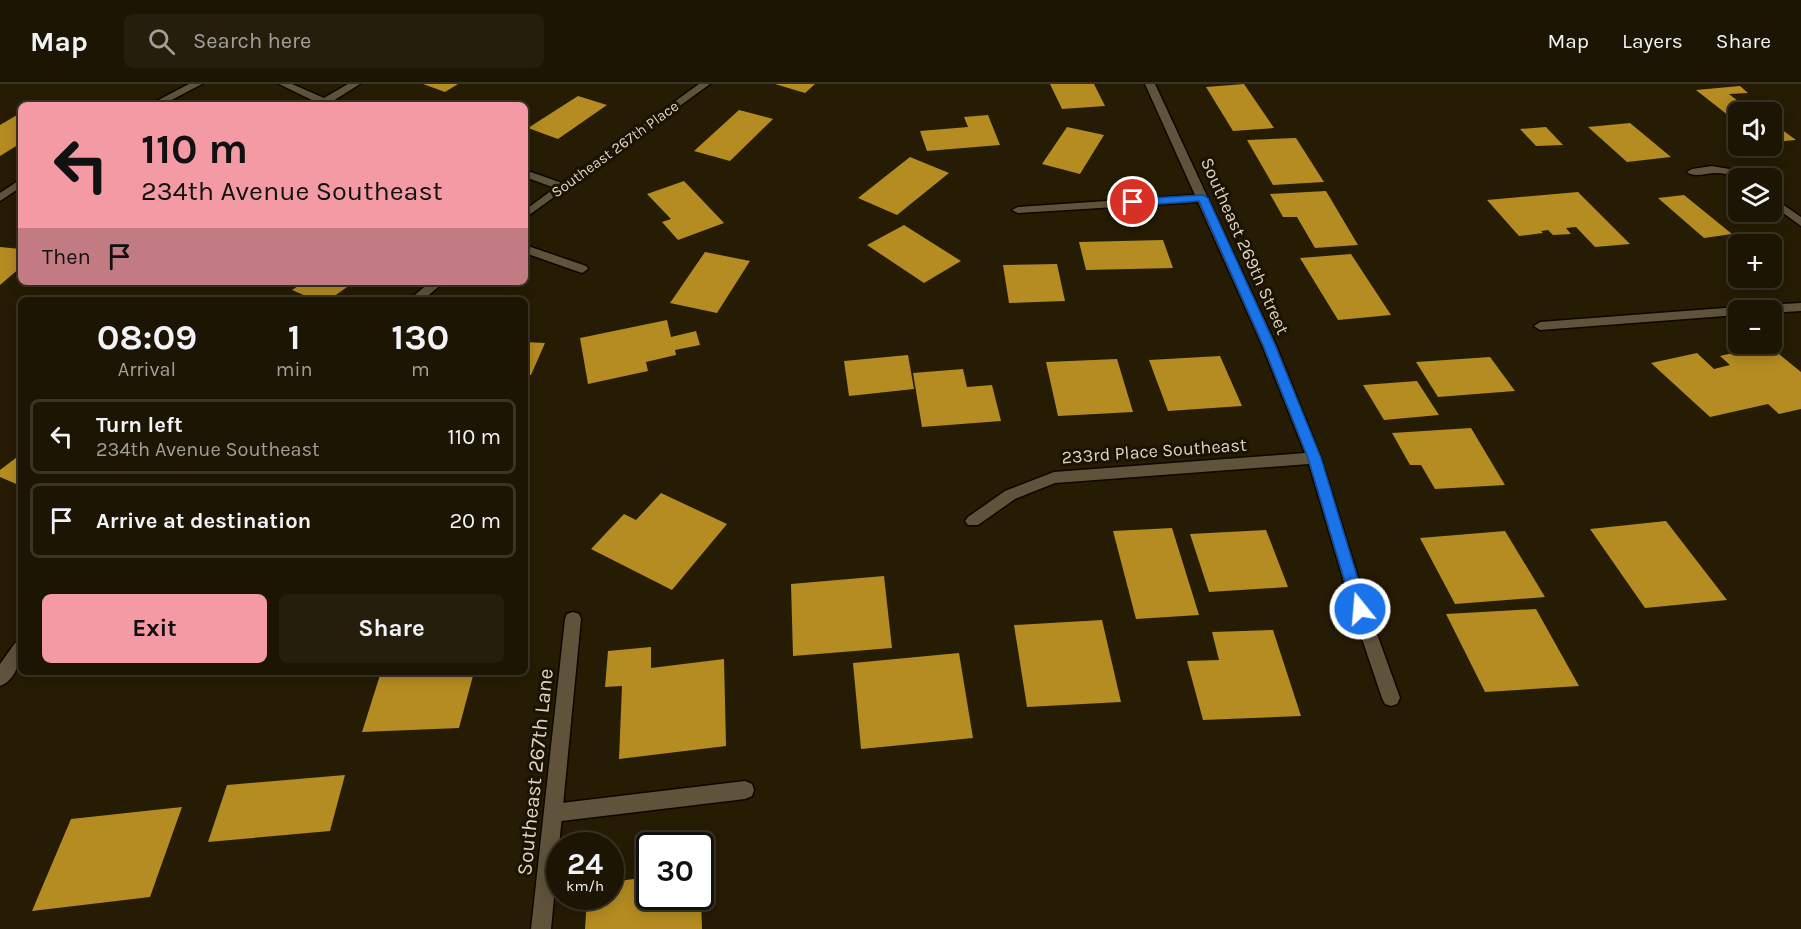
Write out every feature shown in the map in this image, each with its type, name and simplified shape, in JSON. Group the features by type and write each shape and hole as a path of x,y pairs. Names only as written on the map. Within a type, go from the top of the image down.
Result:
{"street":[{"path":"160,102 197,84"},
{"path":"284,84 327,102"},
{"path":"330,102 355,84"},
{"name":"Southeast 267th Place","path":"528,214 705,84"},
{"name":"Southeast 269th Street","path":"1150,84 1269,345 1314,458 1360,609 1391,698"},
{"path":"1692,172 1711,169 1728,172"},
{"path":"528,174 562,187"},
{"path":"0,198 18,184"},
{"path":"1018,210 1203,198"},
{"path":"1782,208 1801,223"},
{"path":"528,250 582,269"},
{"path":"419,297 434,285"},
{"path":"1782,308 1801,307"},
{"path":"1540,326 1728,312"},
{"name":"233rd Place Southeast","path":"973,521 1010,495 1054,478 1314,458"},
{"name":"Southeast 267th Lane","path":"541,929 573,620"},
{"path":"0,678 18,652"},
{"path":"553,813 745,790"}],"building":[{"path":"423,84 458,84 445,92"},
{"path":"775,84 815,84 805,93"},
{"path":"1050,84 1094,84 1105,106 1062,109"},
{"path":"1244,84 1274,128 1233,131 1206,87"},
{"path":"1740,86 1748,93 1729,94 1739,102 1728,102 1728,115 1696,90"},
{"path":"578,96 607,105 558,139 528,128"},
{"path":"739,110 773,119 730,161 694,151"},
{"path":"18,115 18,145 0,156 0,125"},
{"path":"988,115 1000,145 927,151 920,131 968,127 964,117"},
{"path":"1630,123 1671,157 1627,162 1588,127"},
{"path":"1067,127 1104,135 1080,174 1042,164"},
{"path":"1546,127 1563,145 1536,146 1520,129"},
{"path":"1782,130 1796,140 1782,141"},
{"path":"1296,138 1324,182 1273,185 1247,140"},
{"path":"910,157 949,173 897,215 858,198"},
{"path":"684,181 724,223 678,240 662,222 671,219 647,194"},
{"path":"1326,191 1358,245 1315,248 1297,217 1283,217 1270,194"},
{"path":"1578,192 1630,244 1595,247 1576,227 1566,228 1571,234 1553,235 1548,230 1541,231 1543,233 1519,236 1487,200"},
{"path":"1684,195 1732,234 1704,238 1658,198"},
{"path":"904,225 961,261 924,283 867,245"},
{"path":"1163,240 1173,268 1086,270 1079,242"},
{"path":"0,247 18,249 18,270 0,285"},
{"path":"705,252 750,261 717,313 670,303"},
{"path":"1351,254 1391,315 1338,320 1300,258"},
{"path":"1057,264 1065,301 1009,303 1003,265"},
{"path":"300,285 350,285 333,297 308,297 292,290"},
{"path":"667,320 671,337 696,331 700,345 675,350 676,355 646,362 648,371 588,384 580,338"},
{"path":"528,342 545,343 531,375 528,374"},
{"path":"1697,353 1714,369 1730,365 1720,356 1779,354 1801,372 1801,409 1779,414 1768,404 1710,417 1651,363"},
{"path":"908,355 914,389 849,396 844,361"},
{"path":"1220,356 1242,406 1168,411 1149,360"},
{"path":"1490,357 1515,391 1438,397 1416,362"},
{"path":"1117,359 1133,412 1058,416 1046,362"},
{"path":"963,369 967,387 992,385 1001,421 922,427 913,373"},
{"path":"1417,381 1439,415 1384,420 1363,385"},
{"path":"1471,428 1505,485 1435,489 1421,465 1410,465 1392,433"},
{"path":"18,456 18,485 0,477 0,470"},
{"path":"661,493 727,524 672,590 591,549 624,514 636,520"},
{"path":"1666,521 1727,600 1645,608 1590,529"},
{"path":"1172,528 1199,615 1136,619 1113,531"},
{"path":"1266,530 1288,587 1209,592 1190,534"},
{"path":"1505,531 1545,597 1455,604 1420,538"},
{"path":"884,576 892,648 793,656 791,584"},
{"path":"1536,609 1579,686 1485,692 1446,614"},
{"path":"1102,620 1121,702 1027,707 1014,625"},
{"path":"1273,630 1301,716 1203,720 1187,661 1219,660 1212,632"},
{"path":"651,647 651,668 724,659 726,746 619,759 622,686 605,687 608,651"},
{"path":"959,653 973,738 861,749 853,663"},
{"path":"380,675 473,675 459,728 362,732"},
{"path":"345,775 330,831 208,842 227,785"},
{"path":"182,807 150,897 32,911 71,819"},
{"path":"636,879 636,910 701,910 702,929 585,929 586,910 624,910 624,880"}],"route":[{"path":"1133,202 1203,198 1269,345 1314,458 1360,609"}]}
